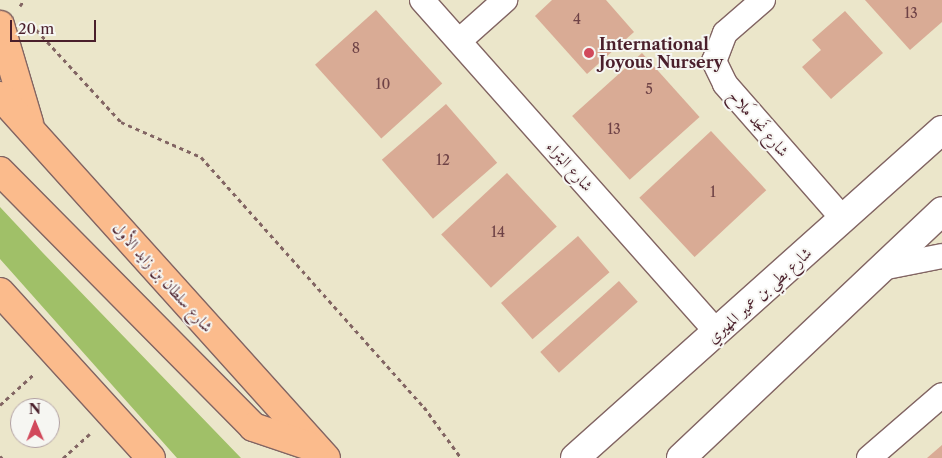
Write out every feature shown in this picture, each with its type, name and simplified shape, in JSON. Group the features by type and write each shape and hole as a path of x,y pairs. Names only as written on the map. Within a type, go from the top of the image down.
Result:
{"main road":[{"path":"10,16 32,132"},
{"name":"شارع سلطان بن زايد الأول","path":"0,96 321,453"},
{"path":"0,171 253,427 321,453"},
{"path":"0,292 151,458"}],"street":[{"name":"شارع البتراء","path":"422,0 717,332"},
{"path":"459,41 505,0"},
{"name":"شارع نَجد مَلاح","path":"763,0 725,33 714,61 725,84 843,219"},
{"name":"شارع بطي بن عمير المهيري","path":"575,458 942,130"},
{"path":"681,458 942,211"},
{"path":"882,268 942,256"},
{"path":"869,458 942,395"}],"path":[{"path":"10,16 48,46 120,122 201,157 424,407 461,458"},
{"path":"0,404 56,354"},
{"path":"62,458 112,415"}],"green space":[{"path":"0,207 241,458 177,458 0,259"}],"building":[{"name":"International Joyous Nursery","path":"552,0 606,0 634,32 587,74 535,16"},
{"path":"865,0 942,0 942,22 910,50"},
{"path":"376,10 442,84 381,138 315,65"},
{"path":"845,11 883,53 831,99 802,67 821,50 812,40"},
{"path":"642,53 700,117 630,180 572,116"},
{"path":"446,104 497,163 433,219 382,160"},
{"path":"711,131 766,190 695,257 639,198"},
{"path":"507,173 557,226 491,288 441,234"},
{"path":"578,236 609,272 533,339 501,303"},
{"path":"619,281 638,302 559,373 540,352"},
{"path":"942,445 942,458 927,458"}],"place":[{"name":"International Joyous Nursery","path":"589,53"}]}
